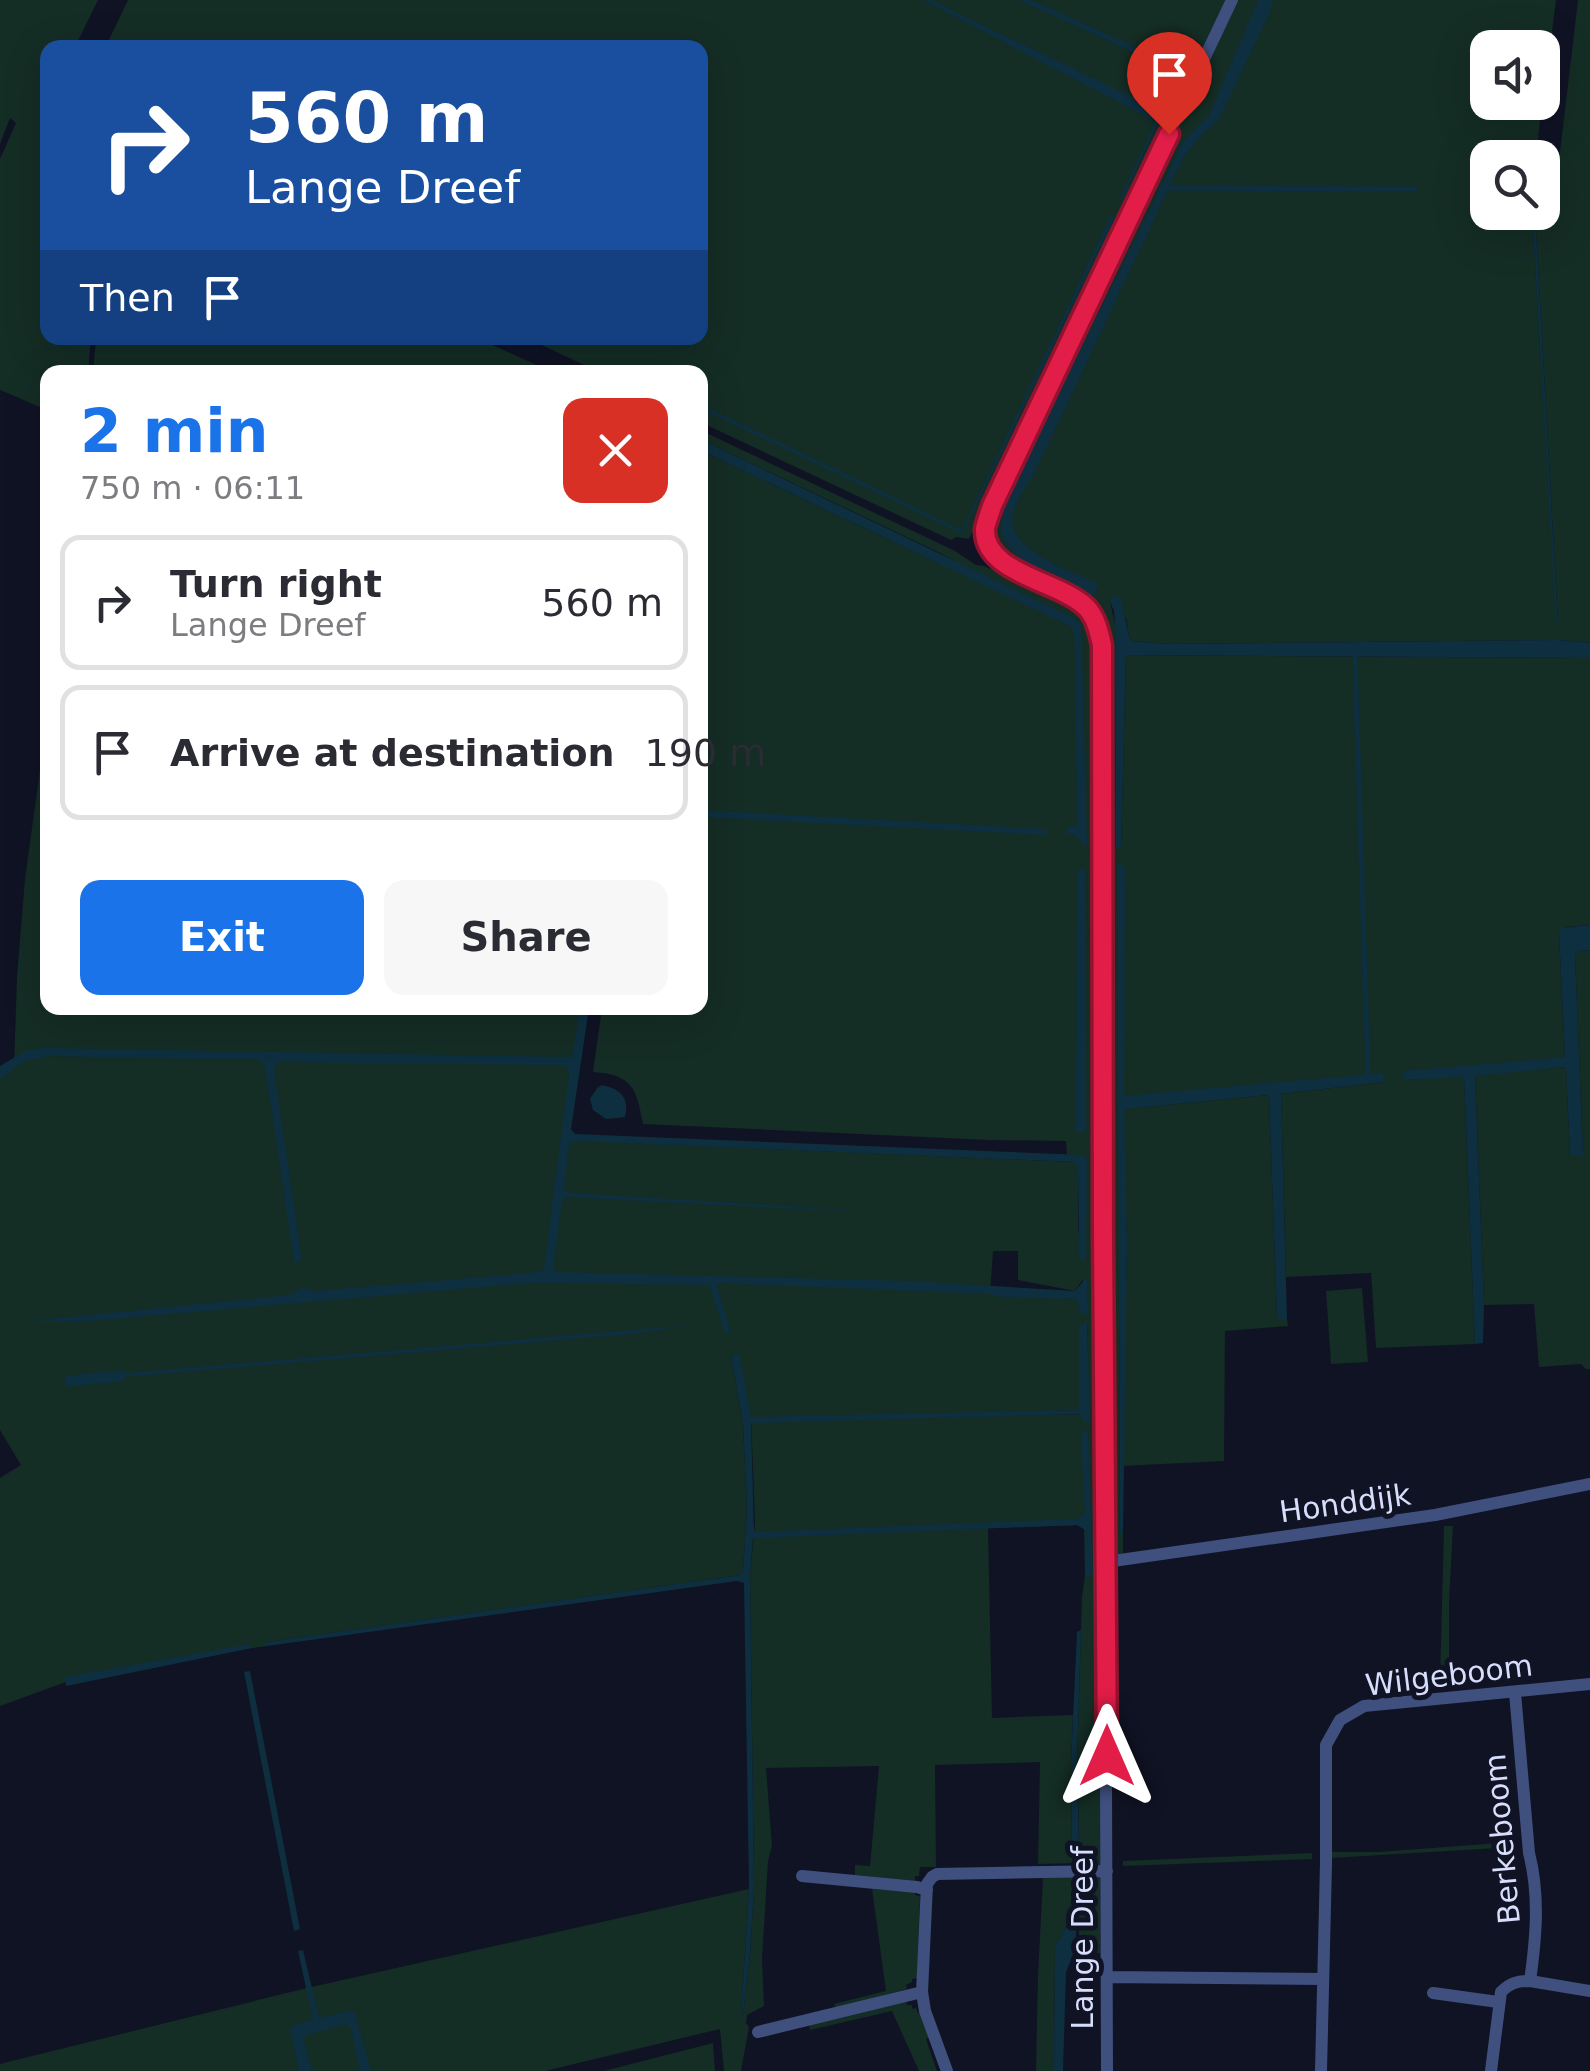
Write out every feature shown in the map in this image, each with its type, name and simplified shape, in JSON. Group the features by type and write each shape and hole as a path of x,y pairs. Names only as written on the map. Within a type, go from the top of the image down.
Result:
{"street":[{"name":"Lange Dreef","path":"1107,2071 1102,645 1098,626 1088,609 1068,594 1002,564 987,544 985,528 1232,0"},
{"name":"Honddijk","path":"1106,1562 1436,1516 1590,1484"},
{"name":"Wilgeboom","path":"1321,2071 1326,1745 1340,1720 1364,1706 1590,1684"},
{"name":"Berkeboom","path":"1515,1693 1529,1852 1536,1877 1536,1930 1530,1981"},
{"path":"948,2071 925,2011 922,1992 929,1880 937,1874 1107,1872"},
{"path":"802,1876 926,1890"},
{"path":"1108,1977 1323,1979"},
{"path":"1490,2071 1498,2002 1508,1986 1530,1981 1590,1991"},
{"path":"758,2032 922,1992"},
{"path":"1433,1993 1498,2002"}],"green space":[{"path":"0,0 98,0 78,40 40,40 40,345 90,345 89,365 40,365 40,407 0,390 0,159 16,123 10,118 0,144"},
{"path":"128,0 1236,0 969,539 951,540 708,426 708,365 584,365 542,345 708,345 708,40 109,40"},
{"path":"1238,0 1556,0 1552,30 1470,30 1470,120 1540,120 1538,140 1470,140 1470,230 1533,230 1558,623 1536,230 1560,230 1560,152 1578,0 1590,0 1590,643 1132,641 1126,618 1110,602 1115,624 1116,847 1121,847 1126,655 1590,658 1590,925 1567,927 1559,934 1565,1057 1405,1080 1464,1076 1475,1344 1376,1348 1371,1273 1286,1277 1281,1094 1383,1082 1124,1109 1269,1095 1277,1318 1287,1319 1288,1326 1225,1331 1224,1461 1122,1466 1127,1243 1123,1132 1119,1246 1123,1555 1113,1557 1108,1504 1107,847 1112,644 1104,621 1085,598 994,549 989,530","holes":["1117,865 1125,866 1123,1051"]},
{"path":"95,345 492,345 537,365 94,365"},
{"path":"708,434 955,551 976,565 1050,595 1080,616 1096,645 1100,1759 1077,1762 1084,1529 1081,1525 988,1528 992,1718 1073,1715 1072,1851 1079,1850 1078,1790 1100,1788 1100,1953 1079,1952 1079,1890 1072,1890 1066,1926 1055,1945 1054,2071 1036,2071 1043,1877 1078,1876 1079,1863 1038,1864 1040,1762 935,1765 936,1867 920,1867 915,1881 855,1875 855,1865 870,1866 879,1766 766,1768 772,1846 762,1959 764,2006 747,2015 749,2027 741,2071 724,2071 720,2029 545,2071 0,2071 0,2064 307,1988 749,1889 741,2015 754,1888 750,1574 755,1523 751,1417 731,1356 743,1424 747,1507 741,1575 156,1661 77,1678 0,1706 0,1478 21,1465 0,1430 0,1078 14,1067 25,879 40,770 40,1015 581,1015 573,1053 560,1058 569,1073 566,1140 1075,1162 1078,1230 1086,1259 1086,1157 1067,1155 1066,1141 643,1124 635,1093 625,1080 593,1072 601,1015 708,1015 708,454 1034,604 940,553 708,443","holes":["993,1251 1018,1251 1018,1280 1075,1291 1083,1279 1078,1301 990,1294","1087,1323 1089,1422 1082,1414 864,1419 1080,1410"]},
{"path":"1590,950 1590,1369 1581,1364 1539,1367 1534,1304 1484,1305 1475,1075 1566,1067 1570,1155 1583,1155 1575,955"},
{"path":"1362,1288 1368,1362 1331,1364 1326,1291"},
{"path":"1444,1526 1453,1526 1449,1684 1440,1684"},
{"path":"1513,1842 1514,1847 1331,1858 1331,1852"},
{"path":"1312,1853 1312,1859 1123,1866 1123,1861"},
{"path":"872,1889 915,1891 920,1896 917,1978 906,1985 907,1989 836,2009 834,2004 886,1991"},
{"path":"906,2001 912,2009 922,2012 937,2071 919,2071 892,2011 810,2030 809,2025"},
{"path":"713,2043 715,2071 604,2071"}],"water":[{"path":"923,0 931,0 1162,113 1122,200 1155,121"},
{"path":"1019,0 1031,0 1174,64 1179,64 1194,41 1179,73"},
{"path":"1258,0 1273,0 1219,119 1183,158 1014,509 1012,522 1023,543 1047,560 1099,584 1094,596 1044,573 1010,548 1002,531 1003,506 1184,140 1209,116"},
{"path":"1111,215 1115,216 964,532 708,412 708,408 962,530"},
{"path":"1533,230 1536,230 1556,623"},
{"path":"708,443 1081,624 1087,844 1084,846 1076,836 1066,833 1066,829 1077,825 1075,650 1070,626 708,454"},
{"path":"1114,595 1121,599 1132,641 1170,644 1559,640 1590,643 1590,658 1126,655 1118,849 1115,624 1110,602"},
{"path":"708,810 1046,829 1046,835 708,817"},
{"path":"1117,865 1125,865 1124,1096 1383,1073 1383,1082 1281,1094 1287,1319 1277,1319 1269,1095 1124,1109 1127,1243 1123,1534 1120,1534"},
{"path":"1085,869 1086,1132 1076,1132 1077,870"},
{"path":"1590,925 1590,950 1575,955 1583,1155 1570,1155 1566,1067 1475,1076 1484,1305 1483,1343 1475,1344 1464,1077 1404,1080 1404,1071 1565,1057 1559,934 1562,928"},
{"path":"579,1015 588,1015 571,1129 575,1134 1083,1155 1087,1159 1086,1260 1079,1260 1078,1167 1074,1162 575,1141 569,1144 564,1187 570,1193 874,1213 565,1197 553,1268 557,1272 912,1281 1075,1291 1087,1277 1088,1314 1081,1314 1077,1299 716,1283 731,1332 725,1333 709,1285 530,1283 90,1321 20,1322 289,1295 303,1287 316,1291 544,1270 569,1073 566,1065 278,1062 274,1069 302,1261 294,1262 265,1066 259,1060 48,1056 23,1062 0,1079 0,1066 27,1050 570,1057"},
{"path":"602,1085 622,1095 625,1117 606,1119 593,1110 590,1099"},
{"path":"1087,1322 1090,1422 1083,1422 1081,1414 751,1423 754,1532 1077,1519 1085,1514 1081,1434 1085,1431 1093,1575 1085,1575 1085,1530 1077,1525 753,1538 750,1574 754,1888 741,2015 749,1887 744,1583 267,1646 266,1642 741,1575 747,1507 743,1424 731,1356 739,1353 751,1417 1079,1410 1079,1326"},
{"path":"691,1325 632,1334 124,1377 122,1381 68,1387 64,1383 67,1376 121,1370 127,1373"},
{"path":"1081,1630 1079,1850 1072,1852 1071,1762 1077,1632"},
{"path":"250,1644 252,1648 66,1686 65,1677"},
{"path":"250,1671 300,1929 294,1931 244,1672"},
{"path":"1079,1889 1075,1950 1066,1972 1063,2071 1054,2071 1055,1945 1066,1926 1072,1890"},
{"path":"303,1950 319,2018 355,2013 371,2071 360,2071 351,2029 346,2024 306,2035 312,2071 299,2071 290,2030 293,2025 313,2020 298,1951"}],"waterway":[{"path":"1160,188 1416,189"},
{"path":"1355,657 1368,1074"}],"route":[{"path":"1107,1756 1102,645 1098,626 1088,609 1068,594 1002,564 987,544 985,528 1169,134"}]}
